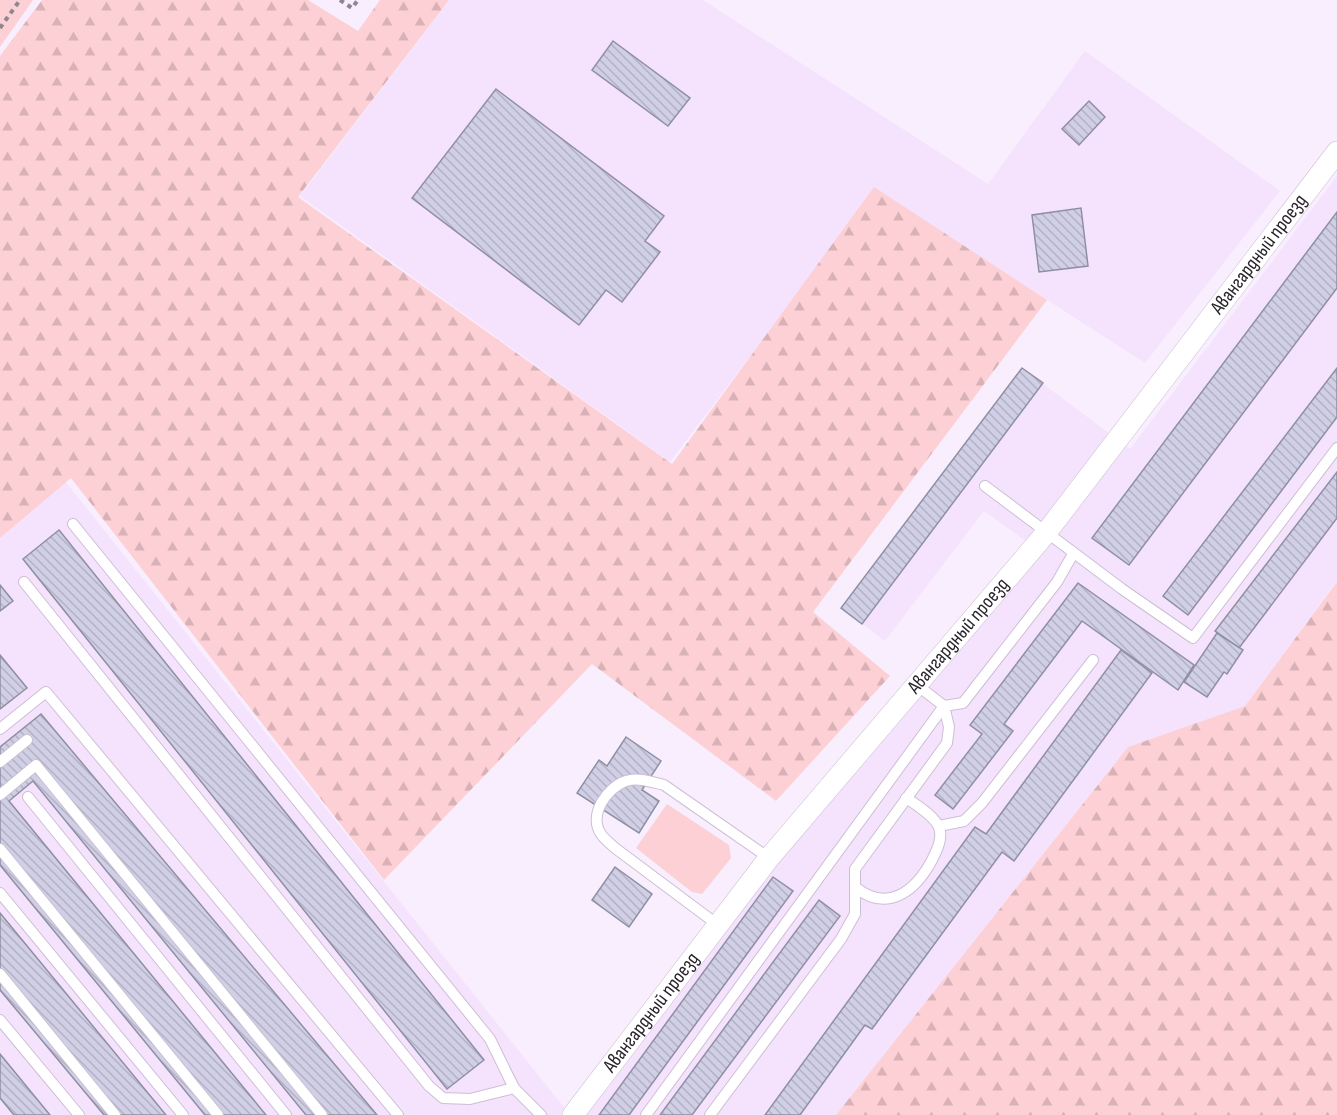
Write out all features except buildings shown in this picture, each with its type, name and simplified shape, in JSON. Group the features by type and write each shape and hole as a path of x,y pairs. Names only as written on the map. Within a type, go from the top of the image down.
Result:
{"street":[{"name":"Авангардный проезд","path":"573,1115 769,858 1046,533 1337,152"}],"lane":[{"path":"985,486 1073,554 1193,638 1337,448"},
{"path":"73,524 490,1039 514,1088 541,1115"},
{"path":"646,1115 944,706 963,703 1057,582 1073,554"},
{"path":"24,582 429,1086 443,1098 470,1099 514,1088"},
{"path":"939,826 964,821 982,803 1093,660"},
{"path":"710,1115 841,939 855,914 855,869 947,743 949,727 944,706 917,685"},
{"path":"0,729 46,692 398,1115"},
{"path":"0,762 27,740"},
{"path":"0,795 36,765 322,1115"},
{"path":"718,925 615,848 600,833 598,819 602,799 615,787 628,780 646,780 664,785 769,858"},
{"path":"27,797 286,1115"},
{"path":"855,887 866,896 885,900 909,892 926,872 940,845 939,826 919,806 906,798"},
{"path":"0,849 218,1115"},
{"path":"0,892 183,1115"},
{"path":"0,974 116,1115"},
{"path":"0,1020 79,1115"}],"path":[{"path":"0,28 20,0"},
{"path":"340,0 352,8 357,0"}],"shaded area":[{"path":"449,0 703,0 988,184 1085,51 1280,191 1145,363 876,190 670,462 300,196"},
{"path":"1337,176 1337,581 1245,706 1128,747 836,1115 573,1115 1034,547 984,511 885,641 841,608 1022,368 1130,449"},
{"path":"65,481 570,1115 0,1115 0,537"}],"green space":[{"path":"0,0 33,0 0,47"},
{"path":"42,0 308,0 358,31 380,0 449,0 298,197 672,464 874,187 1047,300 813,612 890,676 776,801 592,664 384,880 71,478 0,538 0,56"},
{"path":"1337,582 1337,1115 836,1115 1128,747 1245,706"},
{"path":"667,804 729,845 731,858 702,894 692,892 636,848"}]}
